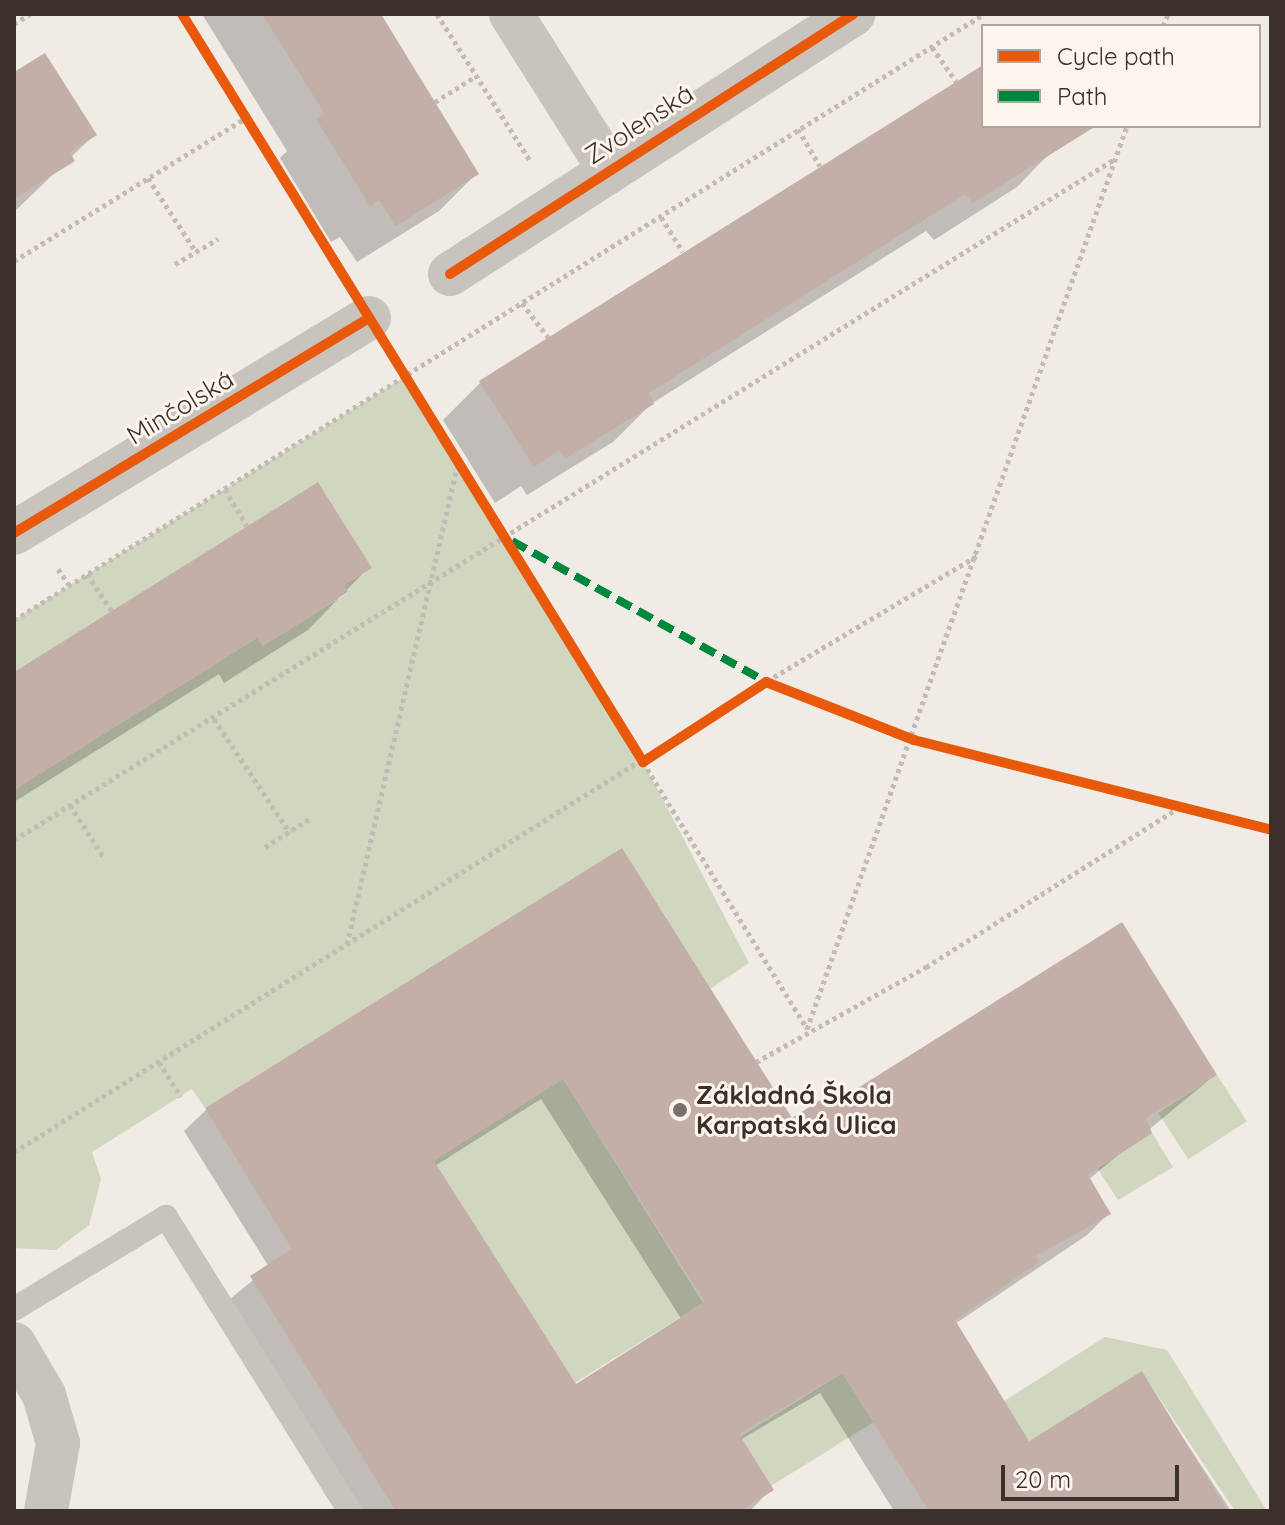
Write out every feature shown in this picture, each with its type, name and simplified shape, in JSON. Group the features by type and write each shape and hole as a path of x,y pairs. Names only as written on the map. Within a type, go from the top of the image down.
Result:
{"street":[{"name":"Zvolenská","path":"511,14 609,169"},
{"name":"Zvolenská","path":"450,274 854,14"},
{"name":"Minčolská","path":"14,533 369,318"},
{"path":"14,1344 44,1395 58,1443 46,1511"}],"lane":[{"path":"14,1309 166,1217 350,1511"}],"path":[{"path":"14,24 30,14"},
{"path":"437,14 558,203"},
{"path":"14,620 984,14"},
{"path":"932,47 956,81"},
{"path":"435,102 476,76"},
{"path":"239,104 255,130"},
{"path":"14,261 247,117"},
{"path":"807,1029 914,740 1126,128"},
{"path":"798,129 820,166"},
{"path":"14,840 1115,159"},
{"path":"148,178 196,252"},
{"path":"661,217 683,252"},
{"path":"175,264 218,239"},
{"path":"522,303 548,337"},
{"path":"369,318 411,390"},
{"path":"450,453 474,489"},
{"path":"347,945 458,465"},
{"path":"225,489 247,526"},
{"path":"497,525 513,550"},
{"path":"14,1152 643,762 766,682 977,556"},
{"path":"87,574 112,611"},
{"path":"766,682 914,740 1271,830"},
{"path":"214,719 290,833"},
{"path":"635,749 807,1029"},
{"path":"70,805 105,859"},
{"path":"756,1062 807,1029 926,967 1178,807"},
{"path":"265,847 311,818"},
{"path":"159,1062 181,1097"}],"green space":[{"path":"403,378 643,762 749,963 710,989 622,849 205,1108 192,1089 92,1152 101,1179 89,1225 56,1250 14,1248 14,790 257,638 263,646 348,593 344,585 371,567 318,482 14,672 14,620"},
{"path":"1217,1075 1247,1121 1188,1159 1158,1113"},
{"path":"563,1079 703,1303 573,1384 433,1160"},
{"path":"1152,1133 1173,1167 1118,1200 1088,1154"},
{"path":"1105,1337 1167,1350 1267,1511 1235,1511 1142,1372 1001,1458 976,1419"},
{"path":"865,1359 896,1408 771,1486 740,1437"}],"building":[{"path":"262,14 381,14 479,174 396,226 379,200 370,206 316,119 325,114"},
{"path":"45,53 97,135 70,152 75,161 14,199 14,72"},
{"path":"981,66 981,128 1093,128 973,203 965,194 649,393 654,404 566,458 559,450 534,467 479,381"},
{"path":"318,482 372,568 344,585 348,592 263,646 257,638 14,790 14,672"},
{"path":"622,848 792,1118 836,1090 842,1098 1122,922 1217,1075 1146,1118 1152,1133 1088,1175 1111,1214 1036,1256 1039,1262 955,1320 1029,1441 1142,1371 1228,1511 929,1511 842,1373 739,1434 774,1490 740,1511 396,1511 250,1276 292,1249 205,1108","holes":["563,1079 705,1302 576,1384 434,1161"]}],"marked path":[{"path":"512,541 766,682"}],"cycle path":[{"path":"182,14 643,762 766,682 914,740 1271,830"},
{"path":"450,274 854,14"},
{"path":"14,533 369,318"}],"place":[{"name":"Základná Škola Karpatská Ulica","path":"680,1110"}]}
